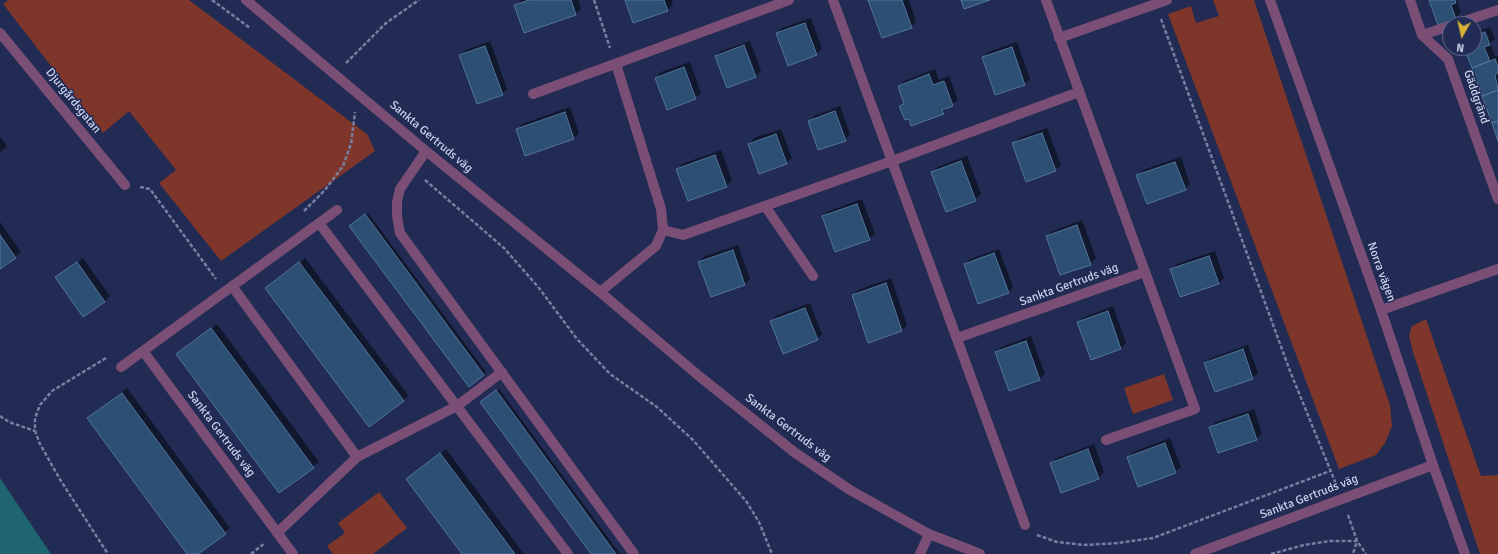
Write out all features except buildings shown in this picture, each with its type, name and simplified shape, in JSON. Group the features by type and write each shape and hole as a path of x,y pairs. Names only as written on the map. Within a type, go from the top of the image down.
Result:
{"street":[{"name":"Sankta Gertruds väg","path":"246,0 426,151 600,292 698,376 794,452 850,490 929,534 980,554"},
{"path":"533,94 789,0"},
{"path":"833,0 1025,525"},
{"path":"1046,0 1195,409 1106,440"},
{"path":"1059,38 1167,0"},
{"name":"Norra vägen","path":"1270,0 1381,310 1432,465 1465,554"},
{"name":"Gäddgränd","path":"1410,0 1422,35 1448,59 1498,199"},
{"path":"1480,16 1498,10"},
{"path":"1422,35 1442,29"},
{"name":"Djurgårdsgatan","path":"0,33 125,185"},
{"path":"600,292 656,246 663,230 661,209 616,64"},
{"path":"663,230 682,235 892,161 1079,92"},
{"path":"426,151 412,169 400,189 397,202 400,233 634,554"},
{"path":"764,206 813,276"},
{"path":"121,367 337,210"},
{"path":"319,223 568,554"},
{"path":"1381,310 1498,269"},
{"name":"Sankta Gertruds väg","path":"957,338 1145,272"},
{"path":"232,286 357,457"},
{"name":"Sankta Gertruds väg","path":"143,351 293,554"},
{"path":"277,533 357,457 457,406 502,372"},
{"name":"Sankta Gertruds väg","path":"1195,554 1432,465"},
{"path":"920,554 929,534"}],"path":[{"path":"212,0 252,29"},
{"path":"335,75 386,23 419,0"},
{"path":"594,0 616,64"},
{"path":"1156,4 1290,372 1342,498 1357,541 1366,554"},
{"path":"355,112 361,116"},
{"path":"412,169 504,248 539,288 577,339 610,374 656,407 693,440 746,501 759,522 772,554"},
{"path":"125,185 150,189 216,279"},
{"path":"0,416 9,422 35,431"},
{"path":"1025,525 1040,536 1057,542 1085,545 1118,543 1153,538 1330,471"},
{"path":"1271,554 1304,545 1330,541 1357,541"},
{"path":"1354,554 1357,541"}],"shaded area":[{"path":"8,0 189,0 367,134 375,151 221,261 159,183 176,170 129,111 103,133 3,4"},
{"path":"1213,0 1254,0 1390,405 1392,426 1385,443 1376,455 1339,469 1168,14 1191,6 1196,23 1219,16"},
{"path":"1426,319 1481,476 1498,475 1498,554 1480,554 1413,352 1409,336 1412,326"},
{"path":"1164,374 1173,400 1133,414 1124,388"},
{"path":"0,478 51,554 0,554"},
{"path":"379,492 407,528 373,554 333,554 327,546 345,533 338,523"}]}
